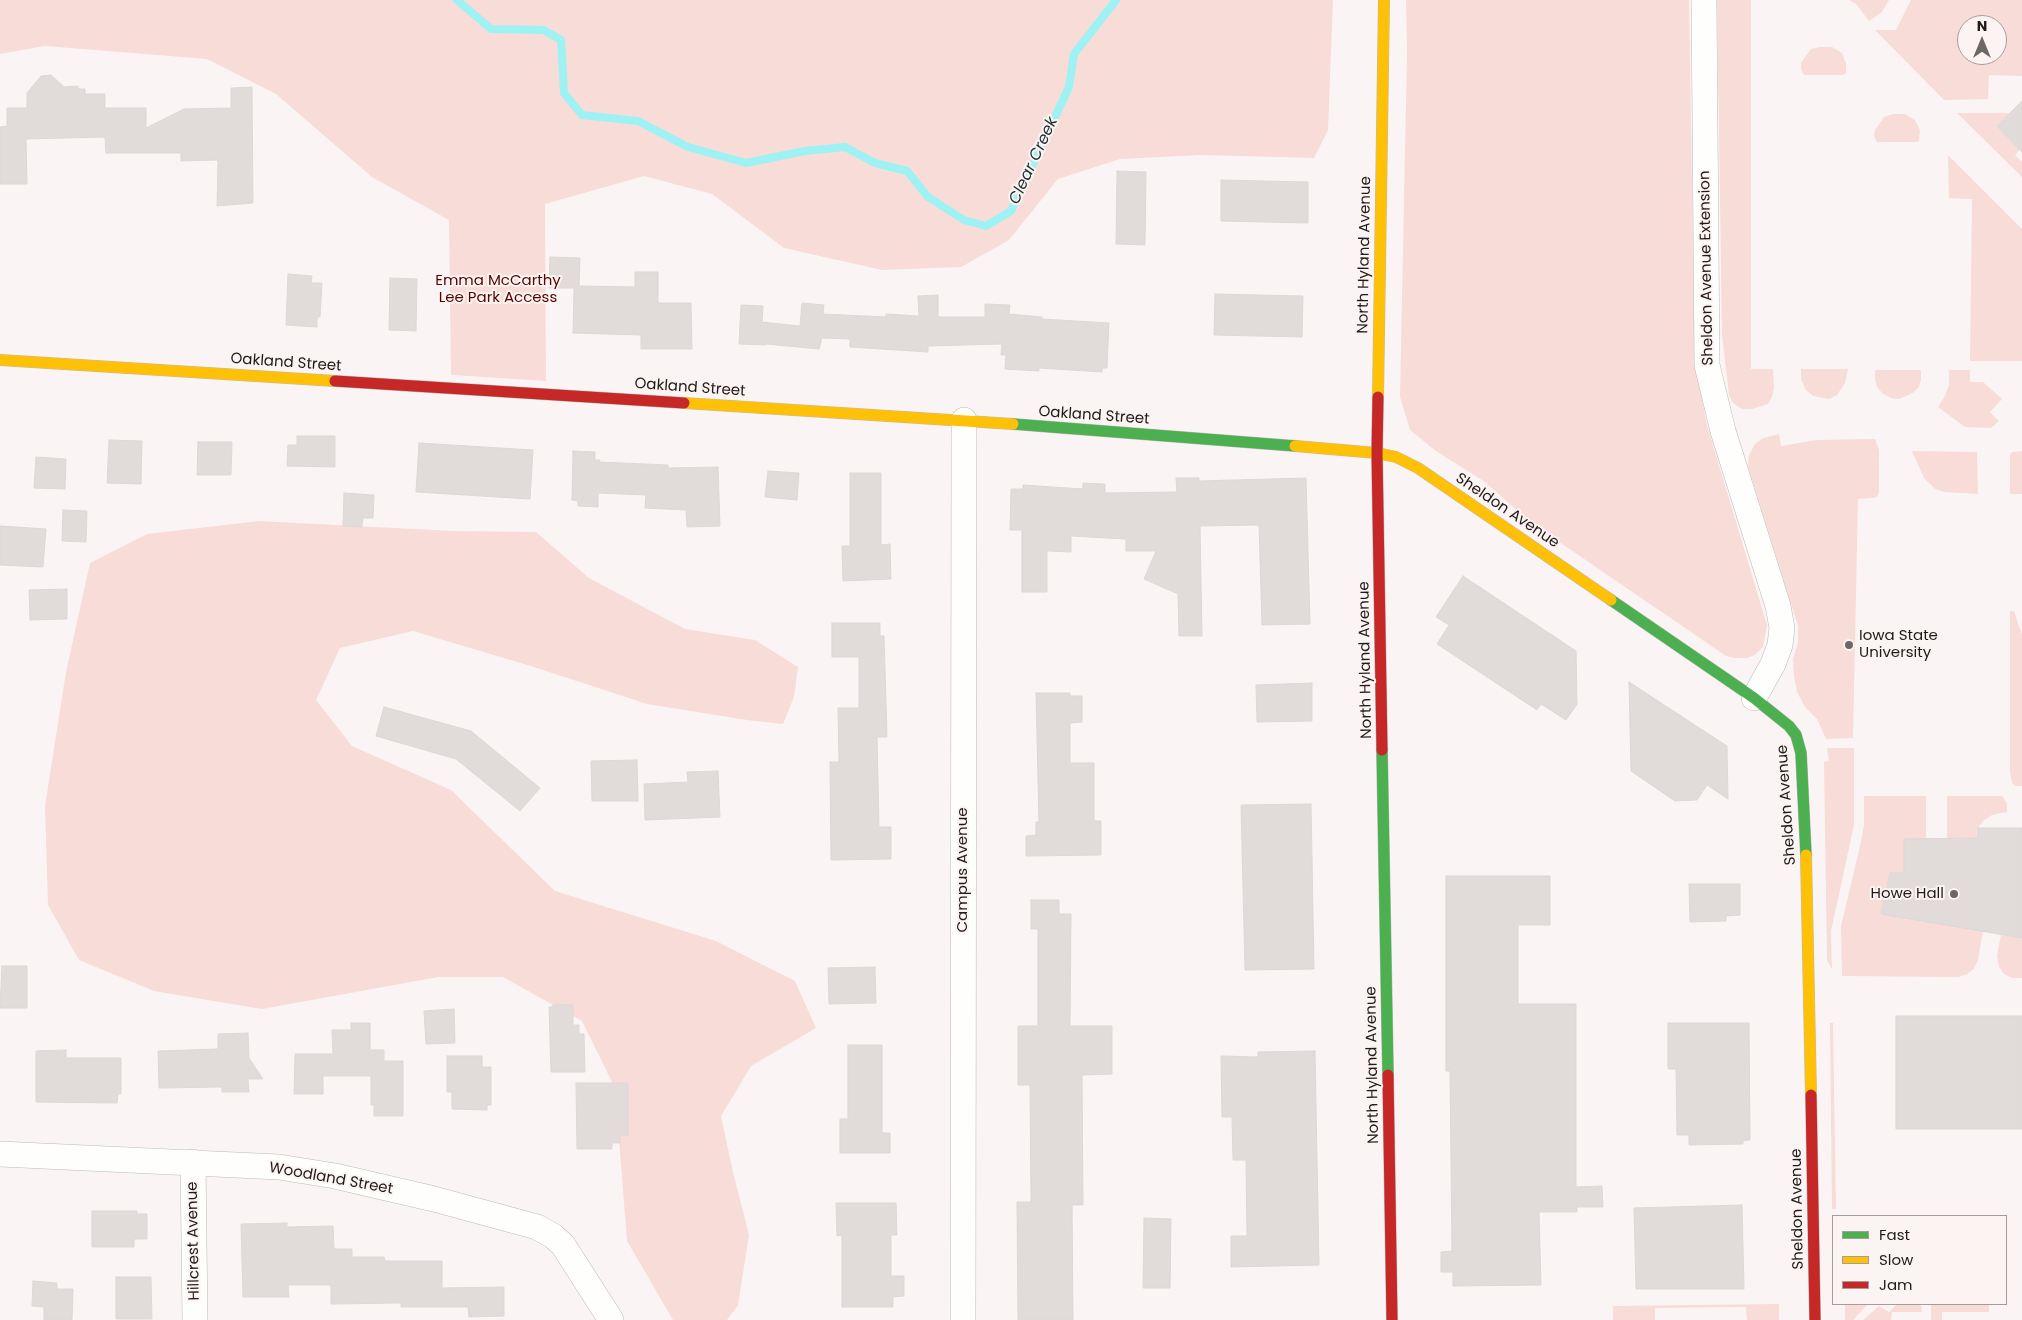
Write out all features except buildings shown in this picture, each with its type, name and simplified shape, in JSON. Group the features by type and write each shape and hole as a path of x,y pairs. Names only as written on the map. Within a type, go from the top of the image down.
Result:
{"street":[{"name":"North Hyland Avenue","path":"1384,0 1377,453 1392,1320"},
{"name":"Sheldon Avenue Extension","path":"1704,0 1707,365 1723,430 1778,606 1782,628 1780,645 1754,698"},
{"name":"Oakland Street","path":"0,360 964,420 1377,453"},
{"name":"Campus Avenue","path":"963,1320 964,420"},
{"name":"Sheldon Avenue","path":"1377,453 1396,458 1418,468 1754,698 1789,726 1796,736 1801,753 1806,836 1815,1320"},
{"name":"Woodland Street","path":"0,1154 279,1167 334,1176 434,1198 537,1227 553,1236 564,1245 611,1320"},
{"name":"Hillcrest Avenue","path":"193,1162 196,1320"}],"green space":[{"name":"Emma McCarthy Lee Park Access","path":"0,0 1333,0 1328,130 1314,158 1202,155 1120,159 1058,179 1009,240 961,267 882,270 784,248 712,194 644,176 545,204 546,381 451,375 449,220 372,177 276,94 207,59 45,46 0,54"},
{"path":"1406,0 1689,0 1695,363 1707,425 1767,625 1763,647 1755,655 1747,658 1726,656 1530,522 1485,482 1436,451 1410,430 1400,397 1407,52"},
{"path":"1717,0 1751,0 1751,369 1773,369 1774,388 1768,404 1752,409 1742,409 1733,403 1729,395 1722,335"},
{"path":"1849,0 1889,0 1882,12 1869,21 1856,4"},
{"path":"1911,0 2022,0 2022,76 1989,75 1988,99 1944,100 1875,30 1896,30"},
{"path":"1832,47 1842,53 1846,63 1846,73 1843,75 1804,75 1801,63 1811,49"},
{"path":"1957,113 2010,113 1997,126 2020,150 2015,155 2022,162 2022,177"},
{"path":"1893,114 1905,114 1915,120 1920,130 1919,141 1877,142 1874,136 1875,130 1884,117"},
{"path":"1948,155 2022,229 2022,361 1970,361 1972,199 1949,198"},
{"path":"1801,369 1848,369 1845,383 1837,395 1829,399 1813,396 1806,390 1801,379"},
{"path":"1875,370 1921,370 1919,387 1913,393 1899,399 1891,398 1883,394 1877,387"},
{"path":"1949,370 1970,370 1970,382 1983,382 2002,399 1990,412 1999,421 1991,428 1965,427 1938,407 1949,385"},
{"path":"1779,434 1781,446 1817,440 1875,439 1879,450 1879,492 1877,497 1858,499 1853,738 1826,739 1817,719 1805,707 1797,692 1793,659 1798,642 1798,626 1748,466 1749,455 1755,444 1763,438"},
{"path":"1912,451 1977,452 1978,494 1944,492 1935,489 1924,478"},
{"path":"2022,451 2022,494 2010,494 2010,455 2012,452"},
{"path":"259,521 453,531 536,532 589,578 685,629 755,640 798,667 794,697 783,724 647,704 534,667 413,631 340,648 316,700 352,746 451,790 555,891 716,941 795,981 816,1028 751,1066 721,1116 749,1235 738,1305 727,1320 673,1320 627,1241 615,1088 582,1021 503,977 438,977 262,1009 154,991 79,960 48,905 45,806 66,672 90,563 147,534"},
{"path":"2010,611 2014,611 2022,635 2022,786 2016,786 2012,783 2010,772"},
{"path":"1827,748 1854,748 1854,825 1831,931 1832,969 1827,960 1824,762 1829,761"},
{"path":"1864,796 1926,796 1926,839 1904,839 1904,873 1890,874 1881,914 1983,931 1978,960 1974,969 1967,974 1958,977 1842,976 1841,926 1864,825"},
{"path":"1947,796 2002,796 2007,803 2007,812 1992,815 1983,821 1978,828 1978,838 1947,838"},
{"path":"2001,935 2022,938 2022,978 2012,978 2004,974 1999,967 1997,955"},
{"path":"1830,1023 1833,1023 1836,1209 1832,1209"},
{"path":"1779,1304 1779,1320 1747,1320 1746,1307 1655,1308 1655,1320 1613,1320 1613,1306"},
{"path":"1845,1305 1867,1305 1853,1320 1845,1320"},
{"path":"1896,1305 1921,1305 1922,1312 1892,1312 1891,1320 1863,1320 1879,1306 1889,1312"},
{"path":"1931,1305 1989,1305 1989,1312 1942,1312 1942,1320 1931,1320"}],"waterway":[{"name":"Clear Creek","path":"457,0 491,29 544,30 561,40 564,93 582,115 638,121 688,147 746,163 805,151 845,147 875,163 907,171 928,197 964,220 986,226 1011,211 1069,87 1074,54 1116,0"}],"traffic: fast":[{"path":"1013,424 1295,446"},
{"path":"1611,600 1754,698 1789,726 1796,735 1801,753 1806,855"},
{"path":"1382,750 1388,1075"}],"traffic: slow":[{"path":"1378,397 1384,0"},
{"path":"0,360 335,381"},
{"path":"684,403 1013,424"},
{"path":"1295,446 1377,453 1396,457 1418,468 1611,600"},
{"path":"1806,855 1811,1095"}],"traffic: jam":[{"path":"335,381 684,403"},
{"path":"1378,397 1377,453 1382,750"},
{"path":"1388,1075 1392,1320"},
{"path":"1811,1095 1815,1320"}],"place":[{"name":"Iowa State University","path":"1849,645"},
{"name":"Howe Hall","path":"1954,894"}]}
